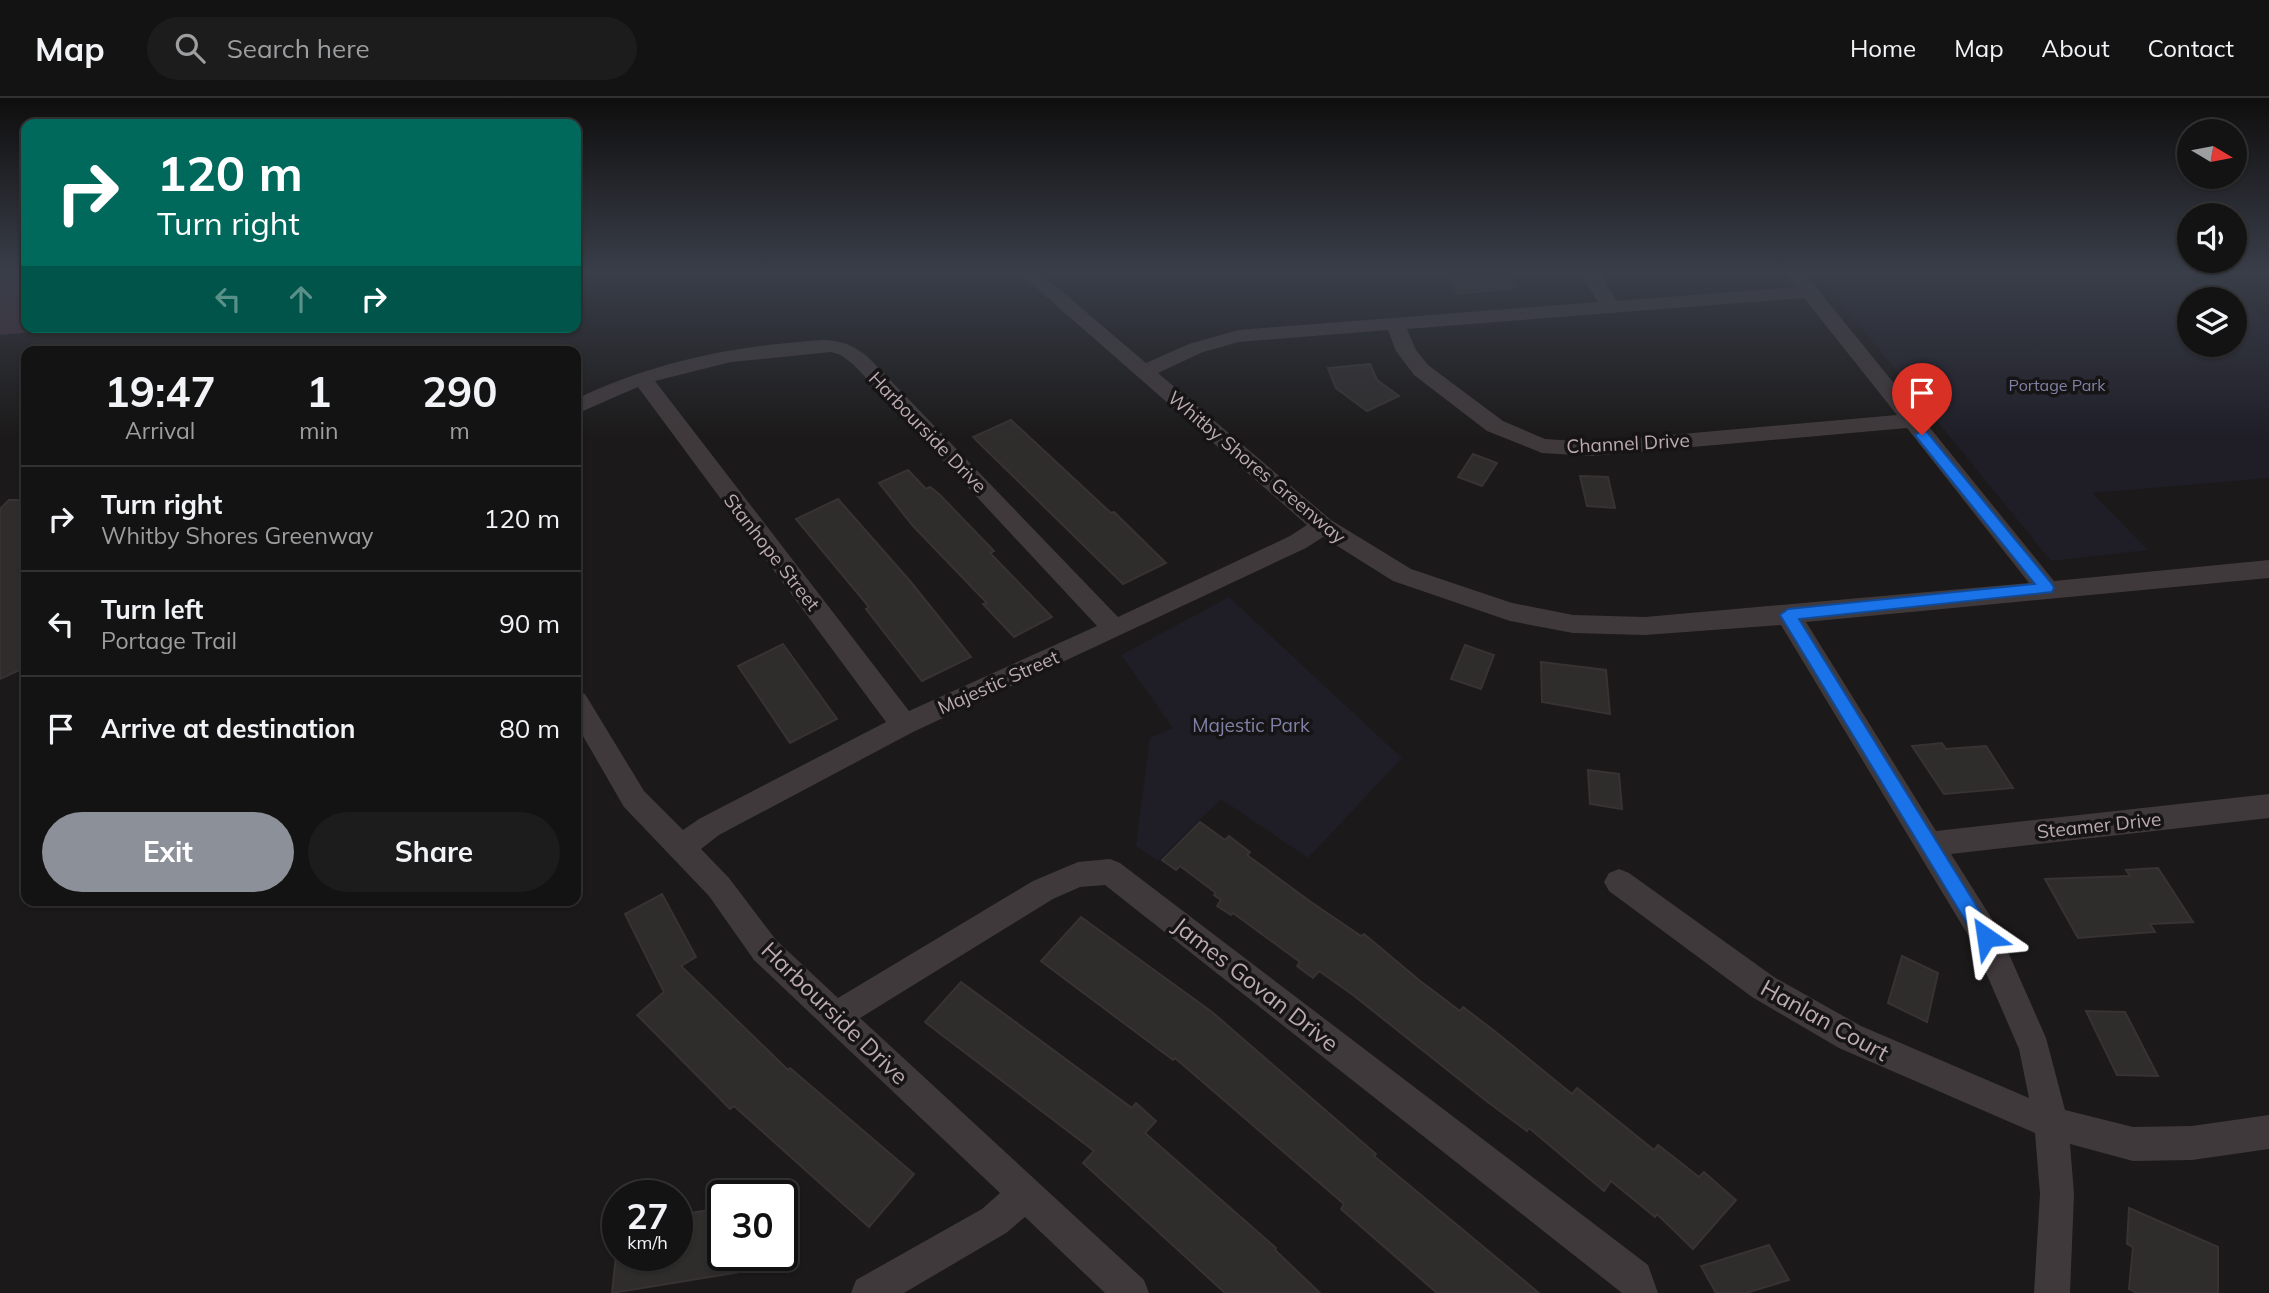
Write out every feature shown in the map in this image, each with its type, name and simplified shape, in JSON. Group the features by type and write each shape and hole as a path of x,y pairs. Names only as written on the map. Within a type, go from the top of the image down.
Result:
{"street":[{"name":"Whitby Shores Greenway","path":"1091,327 1323,526 1402,576 1510,612 1573,624 1645,626 2269,569"},
{"path":"1143,372 1196,348 1238,336 1350,327"},
{"name":"Channel Drive","path":"1396,327 1406,351 1421,370 1495,426 1542,446 1591,449 1911,421"},
{"path":"1836,327 2046,588"},
{"name":"Harbourside Drive","path":"581,405 680,364 715,356 832,345 848,351 1115,629"},
{"name":"Stanhope Street","path":"642,378 904,725"},
{"name":"Majestic Street","path":"680,848 709,827 904,725 1115,629 1298,542 1323,526"},
{"path":"1788,615 1986,937 2035,1049 2051,1122 2057,1194 2052,1293"},
{"name":"Harbourside Drive","path":"581,709 634,799 719,887 765,950 1131,1293"},
{"name":"Steamer Drive","path":"1928,844 2269,806"},
{"name":"James Govan Drive","path":"837,1017 1043,890 1078,875 1111,872 1635,1278 1640,1293"},
{"name":"Hanlan Court","path":"1619,882 1763,987 1850,1037 1945,1081 2051,1122 2133,1143 2192,1143 2269,1132"},
{"path":"869,1293 994,1221 1026,1193"}],"green space":[{"name":"Portage Park","path":"1860,327 2177,327 2177,357 2247,357 2247,327 2269,327 2269,478 2092,493 2148,550 2051,561"},
{"name":"Majestic Park","path":"1229,597 1402,758 1308,858 1221,799 1158,861 1136,846 1150,738 1173,728 1121,655"}],"shaded area":[{"path":"0,327 21,327 21,333 0,335"}],"building":[{"path":"1370,364 1377,380 1399,396 1367,411 1336,388 1328,368"},
{"path":"1011,420 1111,513 1114,512 1166,563 1123,584 973,437"},
{"path":"1473,454 1497,463 1482,486 1458,477"},
{"path":"908,470 926,489 930,487 939,494 994,551 990,553 1052,617 1014,637 983,604 987,603 913,526 879,483"},
{"path":"1580,476 1608,477 1615,508 1587,506"},
{"path":"838,499 910,581 971,657 922,681 866,609 869,607 796,519"},
{"path":"9,500 21,500 21,669 0,679 0,509"},
{"path":"783,644 837,719 790,743 738,666"},
{"path":"1465,645 1494,655 1481,689 1451,679"},
{"path":"1541,662 1606,670 1610,714 1542,702"},
{"path":"1942,743 1946,749 1986,746 2013,788 1944,794 1912,746"},
{"path":"1588,770 1619,774 1622,809 1590,804"},
{"path":"1200,822 1225,840 1229,836 1250,852 1247,855 1311,902 1361,936 1364,934 1419,980 1460,1011 1463,1007 1572,1094 1577,1088 1654,1150 1658,1145 1699,1177 1704,1172 1736,1200 1693,1249 1657,1214 1655,1217 1611,1181 1604,1191 1529,1128 1527,1131 1489,1103 1353,995 1319,971 1313,978 1297,966 1300,962 1233,913 1231,915 1217,906 1221,900 1214,895 1216,893 1180,866 1176,870 1162,860"},
{"path":"2158,868 2193,922 2150,924 2155,932 2078,938 2045,879 2130,876 2126,870"},
{"path":"662,894 696,957 681,966 788,1070 790,1068 914,1174 869,1227 734,1106 730,1109 637,1015 664,992 625,914"},
{"path":"1081,917 1212,1012 1376,1154 1374,1156 1539,1293 1437,1293 1341,1209 1344,1204 1175,1058 1173,1060 1041,961"},
{"path":"1902,956 1938,973 1927,1022 1888,1003"},
{"path":"961,982 1132,1108 1136,1103 1156,1121 1145,1133 1276,1248 1275,1250 1320,1293 1225,1293 1083,1163 1094,1151 925,1022"},
{"path":"2086,1011 2125,1012 2158,1076 2117,1075"},
{"path":"2129,1208 2218,1247 2218,1293 2137,1293 2129,1289 2133,1247 2127,1244"},
{"path":"707,1210 707,1271 746,1271 612,1293 614,1271 693,1271 693,1213"},
{"path":"1769,1245 1789,1280 1746,1293 1716,1293 1701,1266"}],"route":[{"path":"1922,435 2046,588 1788,615 1986,937"}]}
